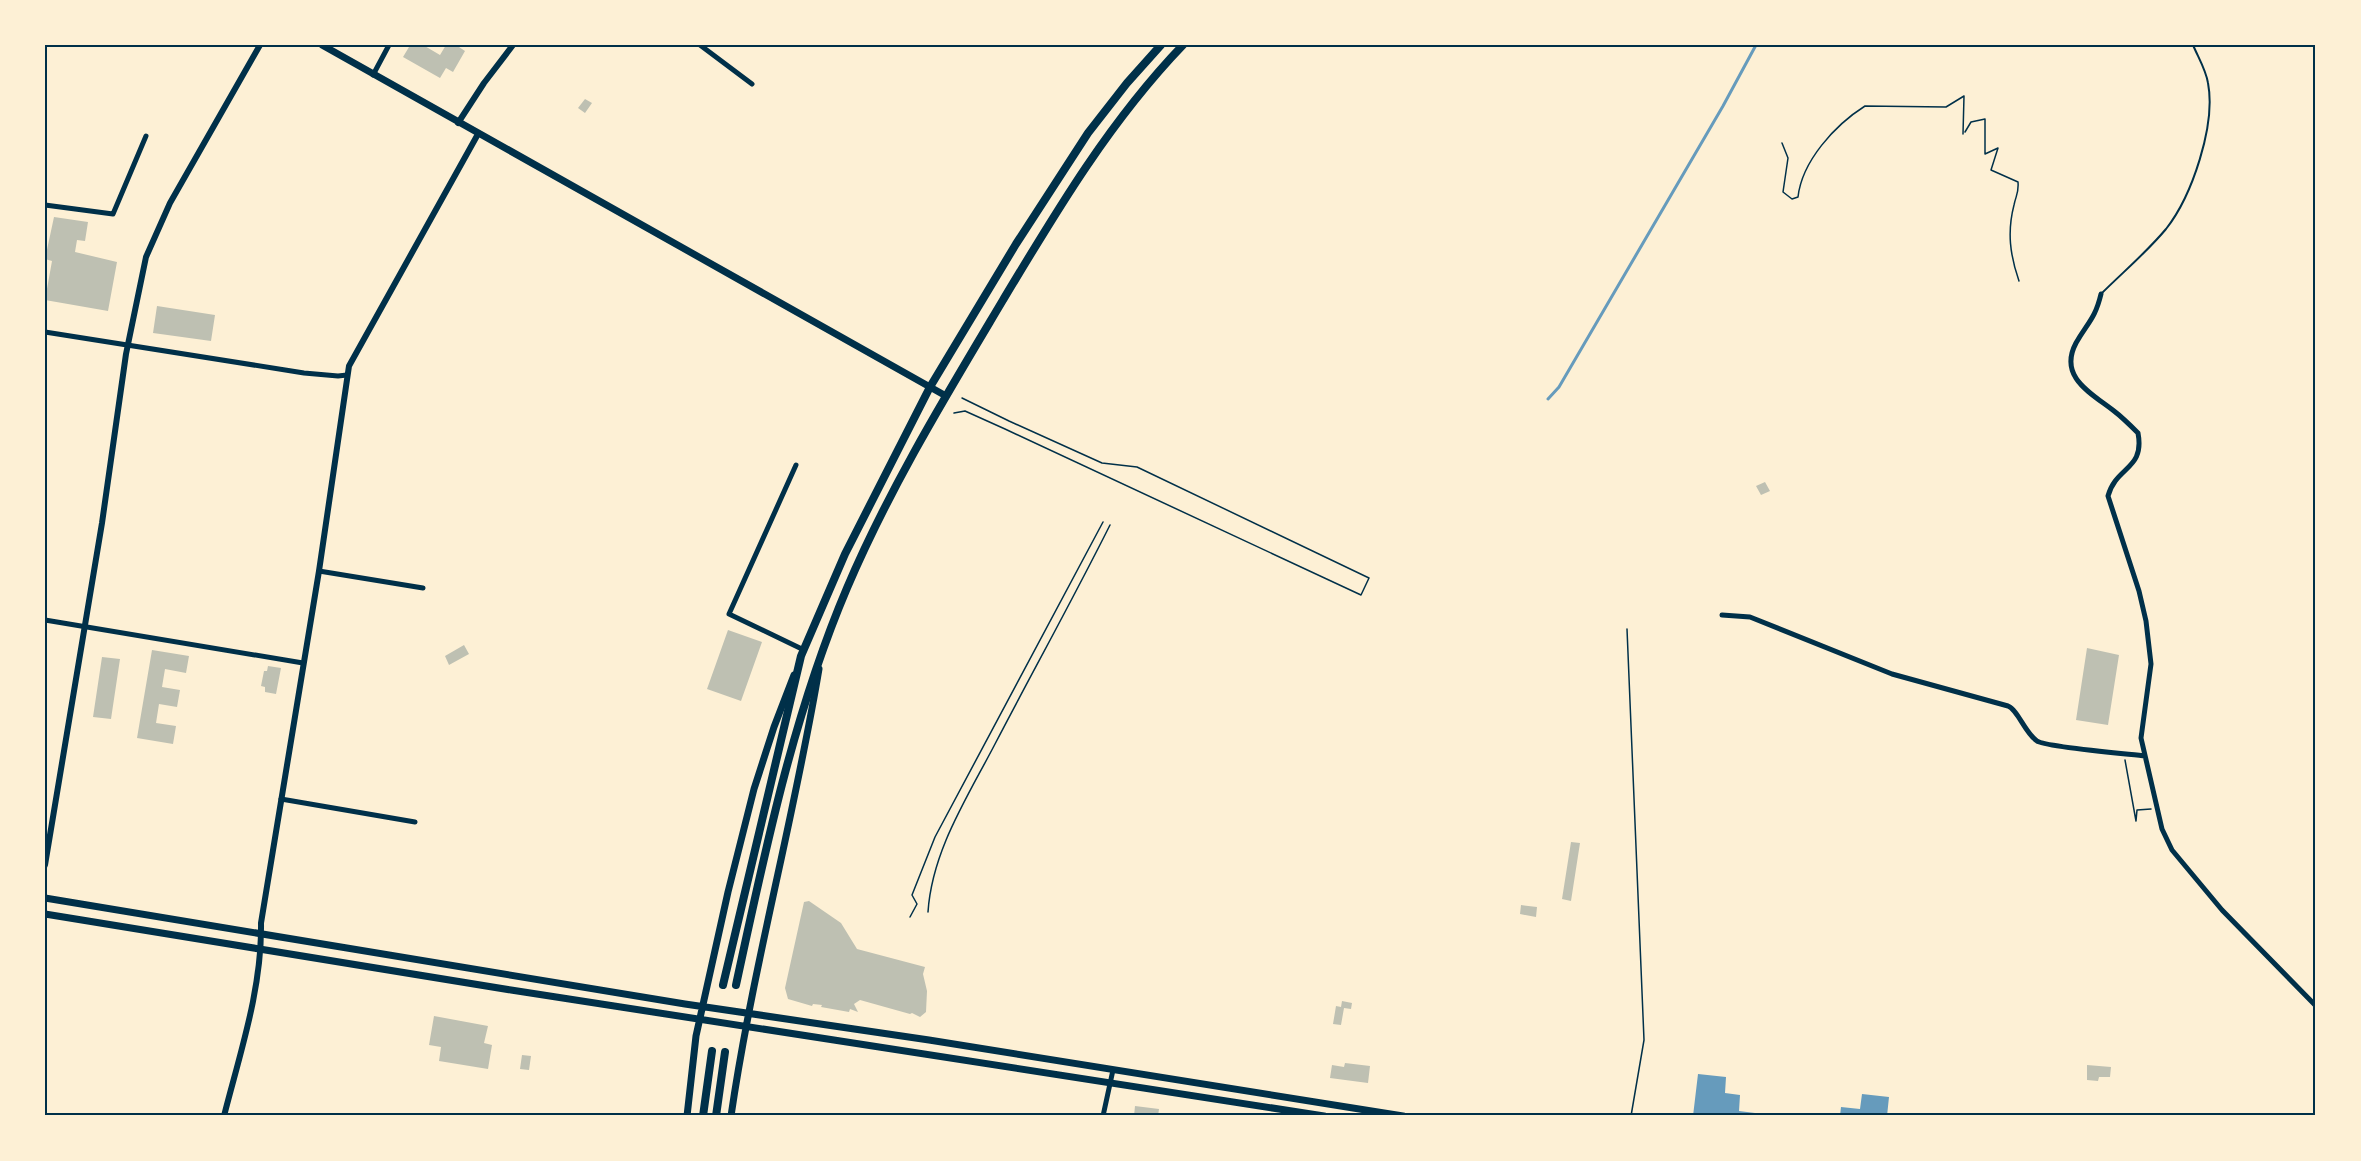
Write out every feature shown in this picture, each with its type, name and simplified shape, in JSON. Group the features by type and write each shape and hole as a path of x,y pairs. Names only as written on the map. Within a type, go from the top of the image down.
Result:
{"main road":[{"path":"322,45 946,396"},
{"path":"687,1116 702,1006 754,789 774,727 845,554 930,387 1016,244 1088,133 1127,83 1161,45"},
{"path":"736,985 765,850 802,713 843,598 869,539 946,396 1074,182 1111,129 1183,45"},
{"path":"723,985 803,653"},
{"path":"730,1116 747,1012 805,748 820,661"},
{"path":"45,898 702,1006 1113,1070 1376,1114 1403,1116"},
{"path":"45,914 1324,1116"},
{"path":"703,1116 712,1051"},
{"path":"716,1116 725,1052"}],"street":[{"path":"45,865 128,345 146,257 160,221 260,45"},
{"path":"373,75 389,45"},
{"path":"458,123 484,83 513,45"},
{"path":"700,45 752,84"},
{"path":"224,1116 253,1001 261,949 261,923 319,571 350,362 478,134"},
{"path":"45,205 113,214 146,136"},
{"path":"2101,294 2097,312 2077,342 2071,356 2071,371 2083,387 2138,433 2141,446 2138,457 2111,485 2108,496 2139,591 2150,649 2151,664 2141,738 2162,829 2172,850 2222,910 2316,1006"},
{"path":"45,332 304,373 347,375"},
{"path":"796,465 729,614 803,653"},
{"path":"319,571 423,588"},
{"path":"1722,615 1750,617 1892,674 2013,708 2021,724 2038,742 2145,756"},
{"path":"45,620 303,663"},
{"path":"281,799 415,822"},
{"path":"1103,1116 1113,1070"}],"lane":[{"path":"2101,294 2165,230 2175,216 2203,152 2209,120 2209,87 2193,45"}],"path":[{"path":"1782,143 1788,158 1783,192 1792,199 1798,198 1800,181 1808,165 1831,135 1854,113 1865,106 1946,106 1964,96 1963,134 1971,122 1985,119 1985,154 1998,148 1991,170 2018,182 2019,194 2014,203 2009,247 2019,281"},
{"path":"954,413 965,411 1361,595 1370,578 1137,467 1102,463 962,398"},
{"path":"910,917 917,904 912,895 935,837 1103,522"},
{"path":"928,912 930,887 936,866 962,805 1110,525"},
{"path":"1627,629 1644,1040 1631,1116"},
{"path":"2124,753 2136,821 2137,810 2157,809"}],"water":[{"path":"1698,1074 1726,1077 1725,1093 1740,1095 1739,1111 1755,1113 1755,1116 1693,1116"},
{"path":"1862,1094 1889,1097 1887,1116 1840,1116 1841,1107 1860,1109"}],"building":[{"path":"406,45 423,45 440,55 446,45 456,45 465,51 453,72 446,68 440,78 403,57 409,47"},
{"path":"585,99 592,103 585,113 578,108"},
{"path":"54,217 88,222 85,241 77,240 75,252 117,262 108,311 45,300 52,261 45,259"},
{"path":"157,306 215,315 211,341 153,333"},
{"path":"1765,482 1770,491 1761,495 1756,486"},
{"path":"728,630 762,642 741,701 707,689"},
{"path":"464,645 469,654 449,665 445,656"},
{"path":"2087,648 2119,655 2108,725 2076,720"},
{"path":"152,650 189,656 186,673 165,669 162,687 180,690 177,707 159,704 156,723 176,726 173,744 137,738"},
{"path":"102,657 120,659 111,719 93,717"},
{"path":"268,666 281,668 276,694 265,692 265,687 261,686 264,671 267,671"},
{"path":"1571,842 1580,843 1571,901 1562,899"},
{"path":"809,901 841,923 857,949 925,967 923,974 927,991 926,1012 920,1017 860,1000 854,1004 858,1012 850,1009 849,1012 821,1007 822,1005 813,1004 812,1006 788,999 785,988 804,902"},
{"path":"1521,905 1537,907 1536,917 1520,914"},
{"path":"1342,1001 1352,1003 1351,1009 1344,1008 1341,1025 1333,1024 1336,1006 1341,1007"},
{"path":"434,1016 488,1026 484,1043 492,1045 488,1069 439,1061 441,1047 429,1045"},
{"path":"522,1055 531,1056 529,1070 520,1069"},
{"path":"1345,1063 1370,1066 1368,1083 1330,1078 1332,1065 1344,1067"},
{"path":"2087,1065 2111,1067 2110,1077 2099,1077 2098,1081 2087,1080"},
{"path":"1135,1106 1159,1109 1158,1116 1134,1116"}],"waterway":[{"path":"1548,399 1559,387 1723,106 1756,45"}]}
